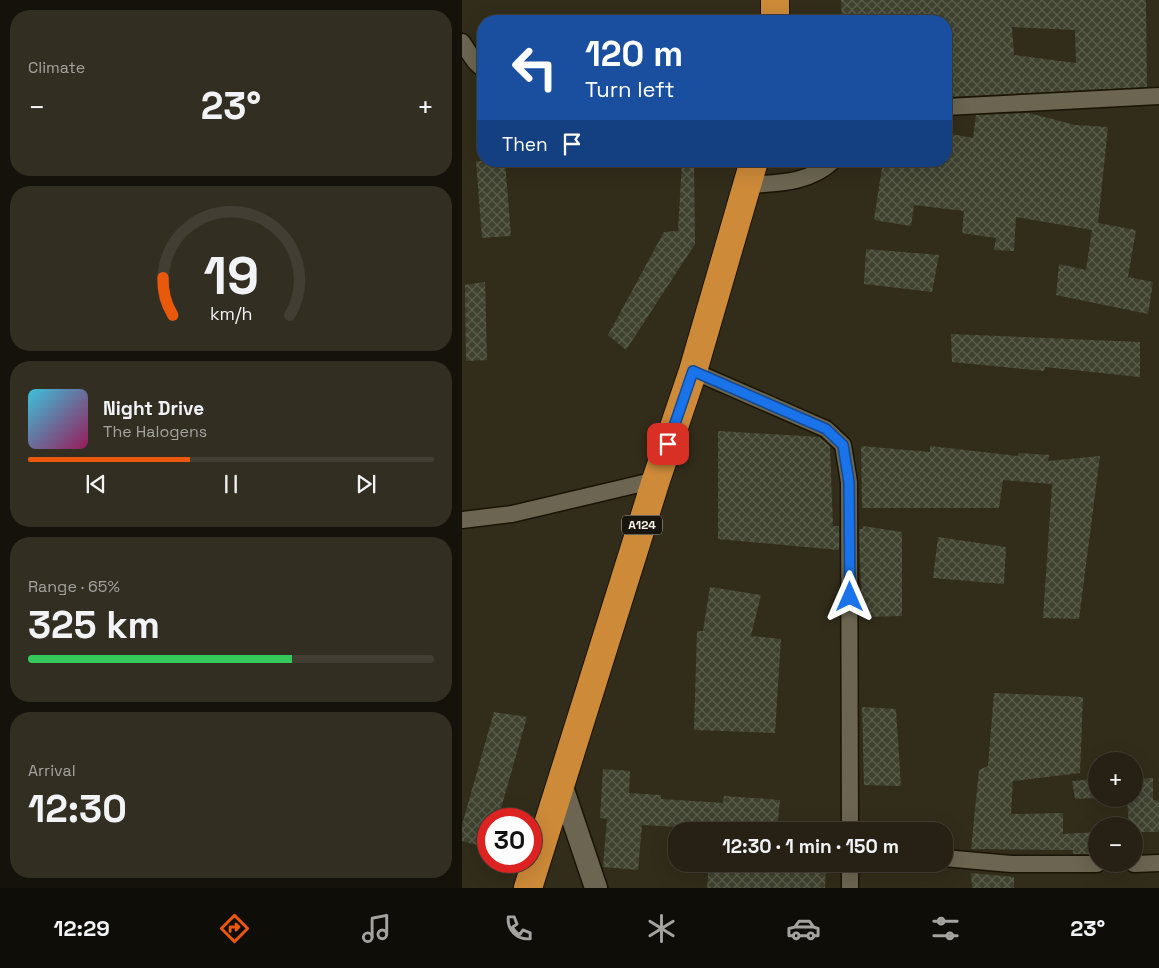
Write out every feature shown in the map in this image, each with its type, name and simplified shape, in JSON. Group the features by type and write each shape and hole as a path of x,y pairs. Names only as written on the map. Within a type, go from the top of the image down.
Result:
{"highway":[{"path":"775,0 775,15"},
{"name":"A124","path":"528,888 656,480 693,371 751,173"}],"street":[{"path":"462,42 477,64"},
{"path":"952,107 1158,96"},
{"path":"751,173 786,183 823,171 827,167"},
{"path":"693,371 826,429 843,445 849,482 850,822"},
{"path":"462,520 512,514 656,480"},
{"path":"560,784 596,888"},
{"path":"953,859 1011,864 1088,864"},
{"path":"1143,864 1158,864"},
{"path":"850,872 850,888"}],"building":[{"path":"841,0 1146,0 1147,87 952,97 952,15 842,15","holes":["1012,27 1075,30 1076,63 1014,55"]},
{"path":"1029,113 1075,125 1108,127 1098,223 1136,230 1128,277 1153,282 1148,314 1056,295 1059,264 1086,270 1092,230 1016,217 1014,251 994,250 996,238 962,233 964,211 914,205 911,226 874,220 882,167 952,167 952,134 973,138 976,115"},
{"path":"476,161 477,167 505,167 511,236 482,238"},
{"path":"682,167 694,167 695,244 626,350 608,335 664,232 678,231"},
{"path":"866,249 939,255 932,292 864,284"},
{"path":"485,282 487,360 466,361 465,285"},
{"path":"951,334 1140,342 1140,377 1045,367 1044,371 952,362"},
{"path":"718,431 819,437 830,446 833,526 839,526 839,550 718,539"},
{"path":"861,446 930,452 930,446 1018,456 1019,453 1049,455 1048,461 1100,456 1079,619 1043,618 1052,484 1003,480 999,508 862,508"},
{"path":"863,526 902,532 902,616 862,617 859,529 863,529"},
{"path":"938,537 1006,547 1004,584 933,578"},
{"path":"710,587 761,595 751,636 781,639 775,733 694,730 697,631 703,631"},
{"path":"994,693 1083,697 1080,773 1013,781 1011,814 1063,813 1063,834 1088,833 1088,854 1073,854 1073,850 971,849 979,770 988,766"},
{"path":"862,707 896,709 901,786 864,785"},
{"path":"494,712 527,717 501,808 477,808 477,845 462,841 462,825"},
{"path":"603,769 630,771 629,793 661,795 661,799 723,803 724,796 780,800 778,822 668,822 668,826 642,825 638,870 603,867 607,819 600,818"},
{"path":"1153,778 1153,800 1159,801 1159,832 1143,832 1143,817 1128,817 1128,807 1143,807 1143,779"},
{"path":"1088,780 1088,798 1075,799 1072,781"},
{"path":"708,872 826,872 825,888 707,888"},
{"path":"971,873 1014,877 1014,888 972,888"}],"route":[{"path":"668,444 693,371 826,429 843,445 849,482 850,597"}]}
